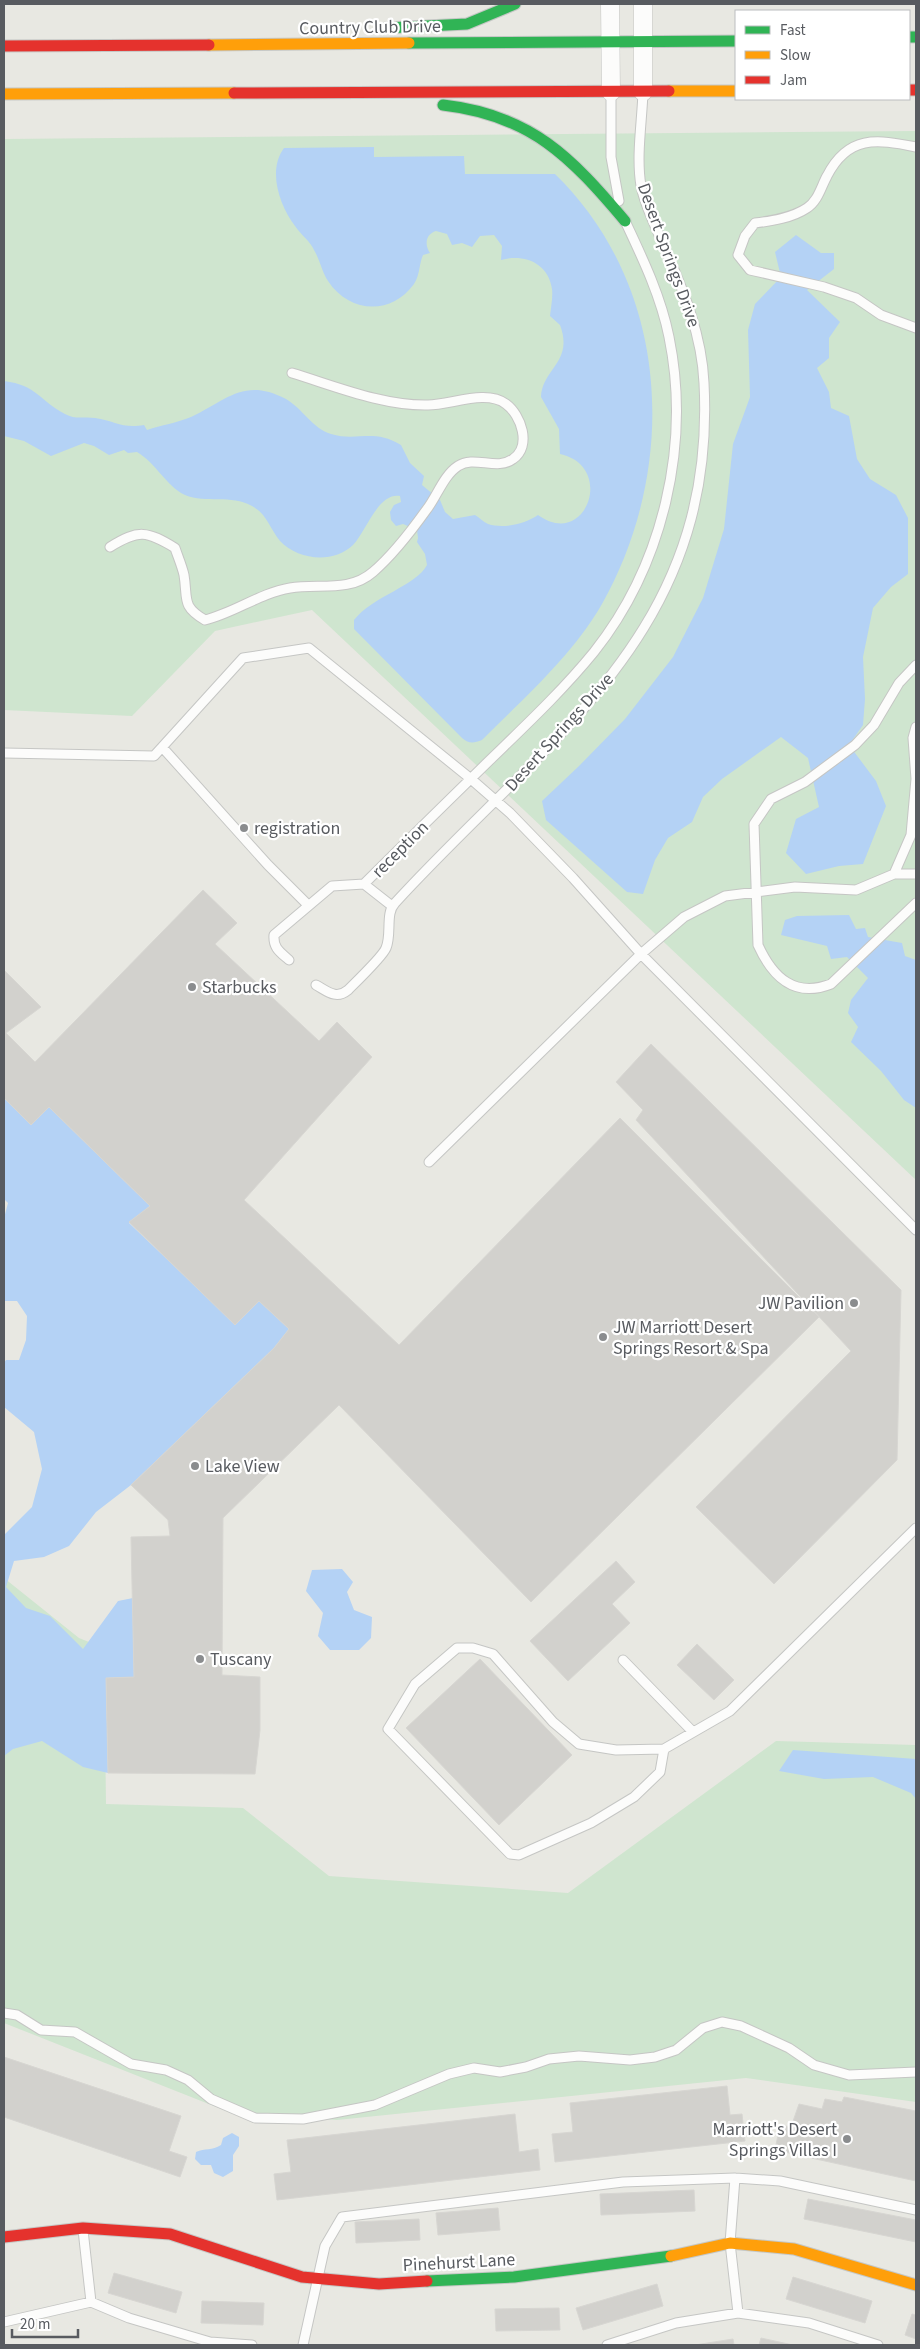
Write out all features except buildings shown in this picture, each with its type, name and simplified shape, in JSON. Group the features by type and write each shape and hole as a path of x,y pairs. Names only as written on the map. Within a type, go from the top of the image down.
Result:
{"main road":[{"path":"288,45 374,31 467,24 514,4"},
{"name":"Country Club Drive","path":"4,46 735,40"},
{"path":"4,94 735,91"},
{"path":"264,93 463,106 491,115 514,124 551,146 591,180 625,222"},
{"name":"Pinehurst Lane","path":"4,2237 83,2228 170,2234 302,2277 379,2284 514,2277 684,2254 730,2243 794,2249 916,2285"}],"street":[{"path":"610,4 611,92"},
{"path":"643,4 644,92"}],"lane":[{"name":"Desert Springs Drive","path":"471,779 556,695 594,651 621,612 642,572 653,545 664,508 674,453 677,415 676,377 669,335 658,297 625,222 613,176 611,92"},
{"name":"Desert Springs Drive","path":"496,801 598,694 637,640 665,594 688,534 699,487 705,434 704,380 698,337 688,303 651,215 641,186 640,164 644,92"},
{"path":"916,147 889,142 860,143 842,152 827,175 819,195 807,208 780,219 755,223 744,236 738,255 750,270 824,287 856,298 881,315 916,328"},
{"path":"110,547 130,534 155,536 175,548 184,575 186,600 192,612 205,620 223,616 244,604 288,588 329,588 358,581 374,572 408,533 458,466 469,462 499,464 508,462 518,455 523,432 517,416 505,403 487,398 437,405 412,405 373,397 292,373"},
{"path":"4,753 154,756 243,658 309,648 496,801 573,878 641,954 916,1230"},
{"path":"916,664 899,683 874,725 855,745 804,782 771,800 754,824 758,945 766,963 779,977 791,985 817,989 832,984 916,903"},
{"path":"894,874 911,835 916,779 913,738 916,727"},
{"path":"162,747 268,866 308,905"},
{"name":"reception","path":"289,960 276,949 273,943 274,935 332,886 364,884 471,779"},
{"name":"reception","path":"316,985 333,995 342,995 348,990 386,949 392,906 496,801"},
{"path":"430,1162 641,954 684,917 725,896 795,888 856,890 894,874 916,874"},
{"path":"364,884 392,906"},
{"path":"664,1749 660,1772 634,1797 591,1823 519,1855 510,1854 388,1729 415,1684 457,1648 473,1648 494,1654 553,1722 579,1744 616,1750 664,1749 730,1711 916,1528"},
{"path":"623,1660 693,1732"},
{"path":"4,2013 17,2015 41,2030 75,2032 131,2064 166,2070 188,2080 212,2099 255,2118 303,2119 375,2106 449,2074 474,2068 500,2072 526,2067 549,2059 579,2056 630,2060 655,2057 676,2050 703,2028 722,2022 741,2026 789,2048 814,2065 849,2075 916,2072"},
{"path":"735,2178 730,2243 738,2313"},
{"path":"303,2345 325,2246 342,2217 623,2182 735,2178 780,2181 916,2210"},
{"path":"83,2228 92,2302"},
{"path":"4,2322 92,2302 129,2318 210,2342 252,2345"},
{"path":"607,2345 676,2323 738,2313 809,2323 878,2345"}],"green space":[{"path":"916,131 916,1180 312,610 215,631 132,716 4,710 4,139"},
{"path":"4,1578 79,1638 104,1648 106,1804 243,1808 329,1876 568,1893 776,1741 916,1745 916,2102 746,2078 337,2120 229,2112 4,2023"}],"water":[{"path":"374,147 374,157 464,156 465,174 555,174 593,219 622,270 641,324 651,380 652,438 643,495 627,551 602,604 562,659 482,740 474,742 469,742 462,738 354,629 354,620 362,612 414,579 427,565 425,554 417,542 417,530 403,524 396,526 391,520 390,512 394,505 401,502 400,496 392,496 379,506 358,539 345,551 326,557 306,556 287,547 280,541 265,517 257,509 236,500 201,499 185,495 172,486 150,462 137,452 128,453 124,450 109,455 94,446 84,443 51,456 24,441 4,436 4,381 24,386 69,416 102,419 130,426 144,425 147,430 191,417 236,393 258,390 286,399 318,427 331,434 349,437 382,437 401,445 410,463 424,476 422,485 440,500 445,512 453,519 475,515 488,524 507,526 521,523 538,515 555,523 570,522 581,514 588,502 590,488 587,474 577,462 560,454 559,429 541,397 546,379 560,357 563,348 563,338 560,325 550,316 552,289 550,280 540,266 526,259 509,258 501,260 502,246 494,235 480,236 472,247 462,243 452,245 447,234 436,231 428,237 427,246 430,253 423,255 416,281 405,294 394,302 382,306 358,304 337,292 328,281 312,247 290,218 280,199 276,178 276,167 284,148"},
{"path":"796,235 821,253 834,253 834,269 807,290 840,322 829,338 829,358 817,368 829,392 831,408 849,416 857,459 870,479 896,495 908,518 908,574 891,587 873,608 863,657 865,699 863,725 849,745 876,781 886,806 863,864 839,866 806,874 786,853 796,819 819,807 808,758 781,737 722,779 703,797 692,822 668,838 655,860 643,894 627,892 546,820 542,801 625,719 673,657 703,598 724,529 733,444 750,397 748,330 755,304 781,277 775,252"},
{"path":"849,915 856,929 865,928 868,937 902,943 905,956 916,960 916,1108 904,1100 881,1071 851,1042 858,1027 848,1013 851,1000 868,978 847,957 831,959 827,946 781,935 785,920 797,916"},
{"path":"4,1098 30,1124 49,1107 150,1206 129,1223 235,1324 259,1301 289,1329 274,1348 131,1485 96,1512 69,1546 44,1557 14,1561 6,1587 26,1608 50,1616 83,1649 118,1601 133,1598 134,1677 106,1678 108,1773 83,1767 42,1741 13,1749 4,1756 4,1535 32,1507 42,1469 34,1432 4,1407 4,1363 6,1360 19,1360 26,1340 27,1316 17,1301 4,1301 4,1218 8,1203 4,1199"},
{"path":"342,1569 353,1582 347,1592 354,1610 372,1617 371,1638 359,1650 330,1650 318,1636 323,1613 306,1591 312,1570"},
{"path":"793,1750 916,1759 916,1799 911,1793 873,1777 824,1779 779,1771"},
{"path":"232,2133 239,2137 239,2146 233,2155 233,2171 223,2177 214,2173 211,2165 201,2165 195,2159 196,2152 218,2147 221,2145 223,2138"}],"traffic: fast":[{"path":"386,28 467,24 515,4"},
{"path":"910,37 916,37"},
{"path":"409,43 735,41"},
{"path":"443,105 474,110 501,118 525,129 547,143 586,177 625,221"},
{"path":"427,2281 514,2277 671,2256"}],"traffic: slow":[{"path":"209,45 409,43"},
{"path":"669,91 735,91"},
{"path":"4,94 234,93"},
{"path":"671,2256 730,2243 794,2249 916,2285"}],"traffic: jam":[{"path":"4,46 209,45"},
{"path":"910,90 916,90"},
{"path":"234,93 669,91"},
{"path":"4,2237 83,2228 170,2234 302,2277 379,2284 427,2281"}],"place":[{"name":"registration","path":"244,828"},
{"name":"Starbucks","path":"192,987"},
{"name":"JW Pavilion","path":"854,1303"},
{"name":"JW Marriott Desert Springs Resort & Spa","path":"603,1337"},
{"name":"Lake View","path":"195,1466"},
{"name":"Tuscany","path":"200,1659"},
{"name":"Marriott's Desert Springs Villas I","path":"847,2139"}]}
